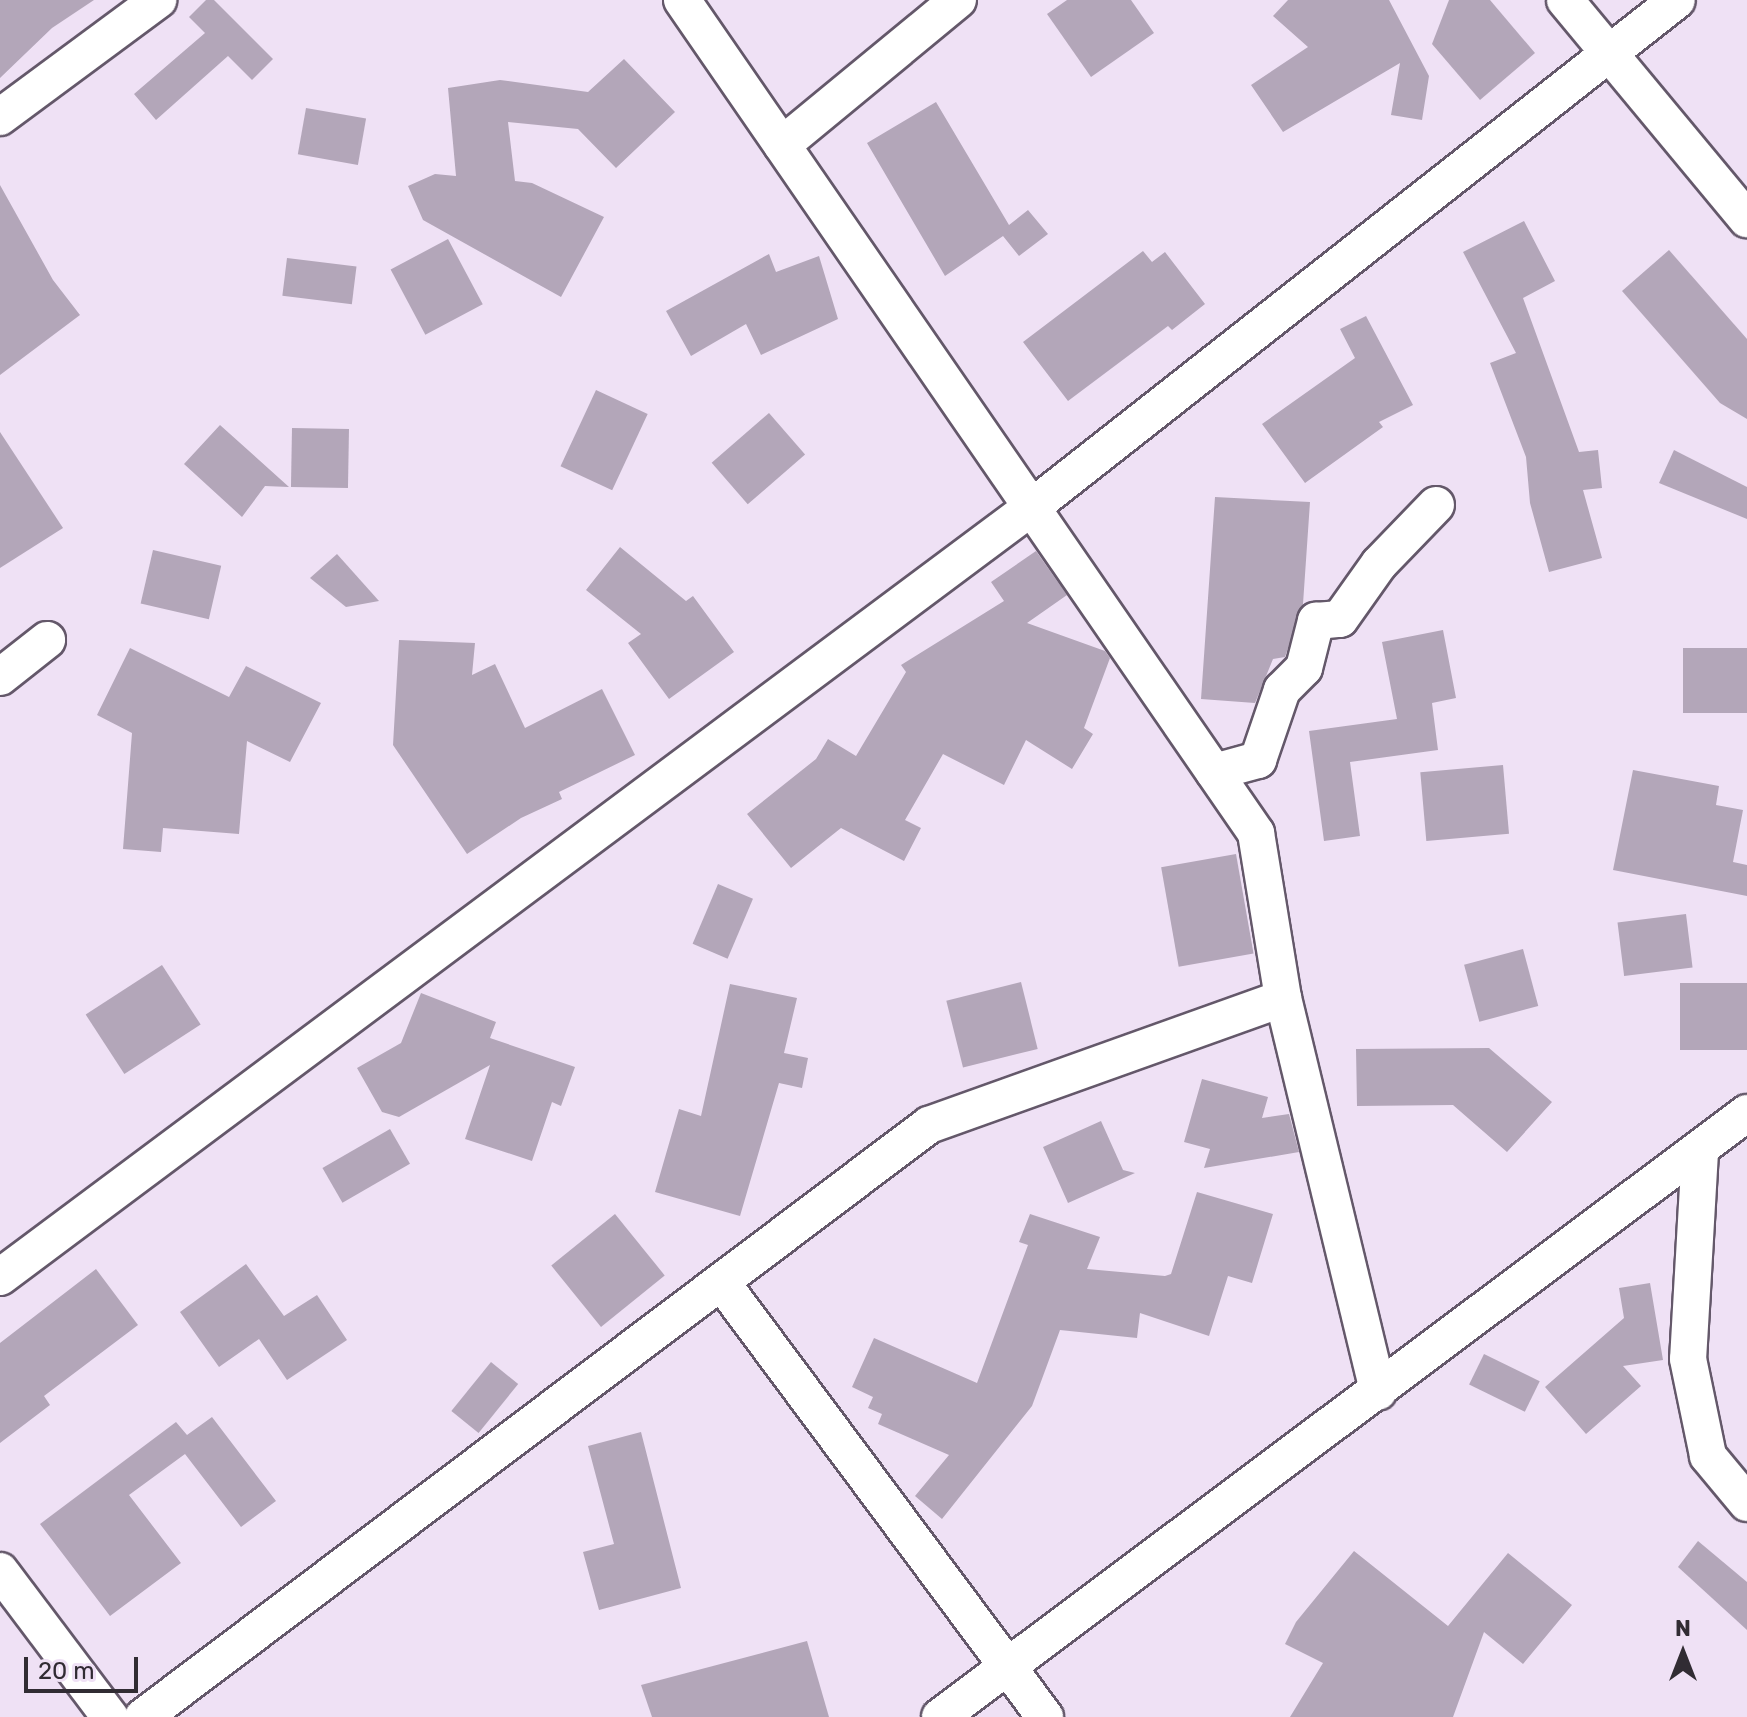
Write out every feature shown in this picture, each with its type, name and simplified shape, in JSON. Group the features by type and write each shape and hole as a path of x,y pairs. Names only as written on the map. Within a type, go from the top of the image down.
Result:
{"street":[{"path":"0,117 158,0"},
{"path":"682,0 1256,833 1283,998 1378,1392"},
{"path":"782,145 958,0"},
{"path":"1565,0 1747,219"},
{"path":"0,1277 1032,507 1612,55 1677,0"},
{"path":"1214,772 1258,760 1282,690 1304,668 1316,621 1340,619 1379,564 1436,505"},
{"path":"0,677 47,640"},
{"path":"143,1717 929,1125 1283,998"},
{"path":"940,1717 1700,1152 1747,1113"},
{"path":"1700,1152 1688,1359 1708,1456 1747,1503"},
{"path":"722,1283 1045,1717"},
{"path":"0,1571 110,1717"}],"building":[{"path":"0,0 94,0 52,28 0,78"},
{"path":"206,0 214,0 273,59 252,80 228,56 156,120 134,94 205,33 189,17"},
{"path":"1067,0 1131,0 1154,33 1091,77 1047,14"},
{"path":"1288,0 1389,0 1429,76 1422,120 1391,115 1400,63 1283,132 1251,85 1308,47 1273,16"},
{"path":"1449,0 1490,0 1535,53 1480,100 1432,44"},
{"path":"624,59 675,112 616,168 578,129 508,122 515,181 532,183 604,217 561,297 423,220 408,186 435,174 456,176 448,88 500,80 588,92"},
{"path":"936,102 1009,225 1028,210 1048,234 1019,256 1003,236 945,276 867,143"},
{"path":"306,108 366,119 358,165 298,154"},
{"path":"0,185 53,280 80,315 0,375"},
{"path":"1524,221 1555,281 1523,298 1579,452 1598,450 1602,488 1583,490 1602,558 1549,572 1530,503 1526,457 1490,363 1516,353 1463,252"},
{"path":"448,239 483,304 425,335 391,270"},
{"path":"1669,250 1747,339 1747,419 1720,403 1622,291"},
{"path":"1143,251 1152,262 1165,252 1205,304 1172,330 1168,326 1068,401 1023,342"},
{"path":"769,254 776,272 819,256 838,319 761,355 746,324 691,356 666,311"},
{"path":"287,258 356,267 352,304 282,296"},
{"path":"1366,316 1413,405 1379,422 1383,427 1305,483 1262,424 1355,358 1340,329"},
{"path":"596,390 648,414 612,490 561,466"},
{"path":"769,413 805,455 748,504 712,463"},
{"path":"220,425 289,487 265,486 242,517 184,464"},
{"path":"292,428 349,429 348,488 291,487"},
{"path":"0,432 63,528 0,568"},
{"path":"1674,450 1747,487 1747,519 1659,483"},
{"path":"1215,497 1310,502 1303,604 1285,657 1273,659 1255,703 1201,699"},
{"path":"620,547 686,601 693,596 734,652 669,699 628,643 641,634 586,590"},
{"path":"153,550 221,566 209,619 141,604"},
{"path":"1036,551 1067,595 1027,623 1105,651 1110,658 1084,728 1093,734 1072,769 1026,740 1004,785 943,754 905,820 921,828 904,861 841,828 791,868 747,814 816,759 828,739 856,756 906,672 901,665 1004,601 991,582"},
{"path":"337,554 379,601 346,607 310,578"},
{"path":"1443,630 1456,698 1432,703 1438,750 1350,762 1360,836 1324,841 1309,731 1397,719 1382,642"},
{"path":"399,640 475,643 472,675 495,664 525,728 602,689 635,755 559,792 562,799 521,818 467,854 393,745"},
{"path":"130,648 229,697 246,666 321,703 290,762 247,741 239,834 163,828 161,852 123,849 132,733 97,715"},
{"path":"1683,648 1747,648 1747,713 1683,713"},
{"path":"1503,765 1509,834 1426,841 1420,772"},
{"path":"1633,770 1719,786 1716,805 1743,810 1733,862 1747,865 1747,896 1613,870"},
{"path":"1236,854 1254,953 1179,967 1161,867"},
{"path":"718,884 753,899 728,959 693,944"},
{"path":"1686,914 1693,968 1624,976 1618,922"},
{"path":"1523,949 1538,1006 1479,1022 1464,965"},
{"path":"162,965 201,1025 124,1074 86,1015"},
{"path":"1021,982 1038,1049 963,1068 946,1001"},
{"path":"1680,983 1747,983 1747,1050 1680,1050"},
{"path":"730,984 797,998 784,1053 808,1058 802,1088 779,1083 740,1216 655,1192 679,1109 701,1116"},
{"path":"421,993 496,1022 490,1038 575,1067 561,1106 552,1102 532,1161 465,1139 490,1065 399,1117 382,1112 357,1068 401,1043"},
{"path":"1489,1048 1552,1102 1507,1152 1453,1105 1357,1106 1356,1049"},
{"path":"1202,1079 1268,1097 1262,1118 1289,1114 1299,1152 1204,1168 1210,1149 1184,1142"},
{"path":"1101,1121 1123,1170 1135,1173 1068,1203 1043,1147"},
{"path":"390,1129 410,1164 342,1203 322,1168"},
{"path":"1197,1192 1273,1214 1252,1283 1228,1276 1209,1336 1140,1313 1137,1338 1060,1330 1032,1406 942,1519 915,1496 949,1455 878,1424 882,1414 868,1408 873,1397 852,1387 874,1338 977,1383 1028,1245 1019,1242 1030,1214 1100,1237 1087,1269 1165,1276 1171,1274"},
{"path":"615,1214 665,1275 601,1327 551,1266"},
{"path":"246,1264 284,1316 317,1295 347,1340 287,1380 259,1339 219,1367 180,1312"},
{"path":"96,1269 138,1325 44,1396 50,1405 0,1443 0,1343"},
{"path":"1650,1283 1663,1360 1623,1366 1641,1386 1586,1434 1545,1387 1624,1318 1619,1288"},
{"path":"1484,1354 1540,1381 1525,1412 1469,1385"},
{"path":"491,1362 518,1384 479,1433 451,1411"},
{"path":"212,1417 276,1501 241,1527 185,1454 129,1495 181,1563 110,1616 40,1524 176,1422 187,1435"},
{"path":"641,1432 681,1588 599,1610 583,1552 614,1544 588,1446"},
{"path":"1698,1541 1747,1582 1747,1630 1678,1567"},
{"path":"1354,1551 1448,1626 1508,1553 1572,1605 1523,1664 1484,1632 1453,1717 1290,1717 1323,1663 1285,1644 1296,1622"},
{"path":"807,1641 829,1717 652,1717 641,1685"}]}
